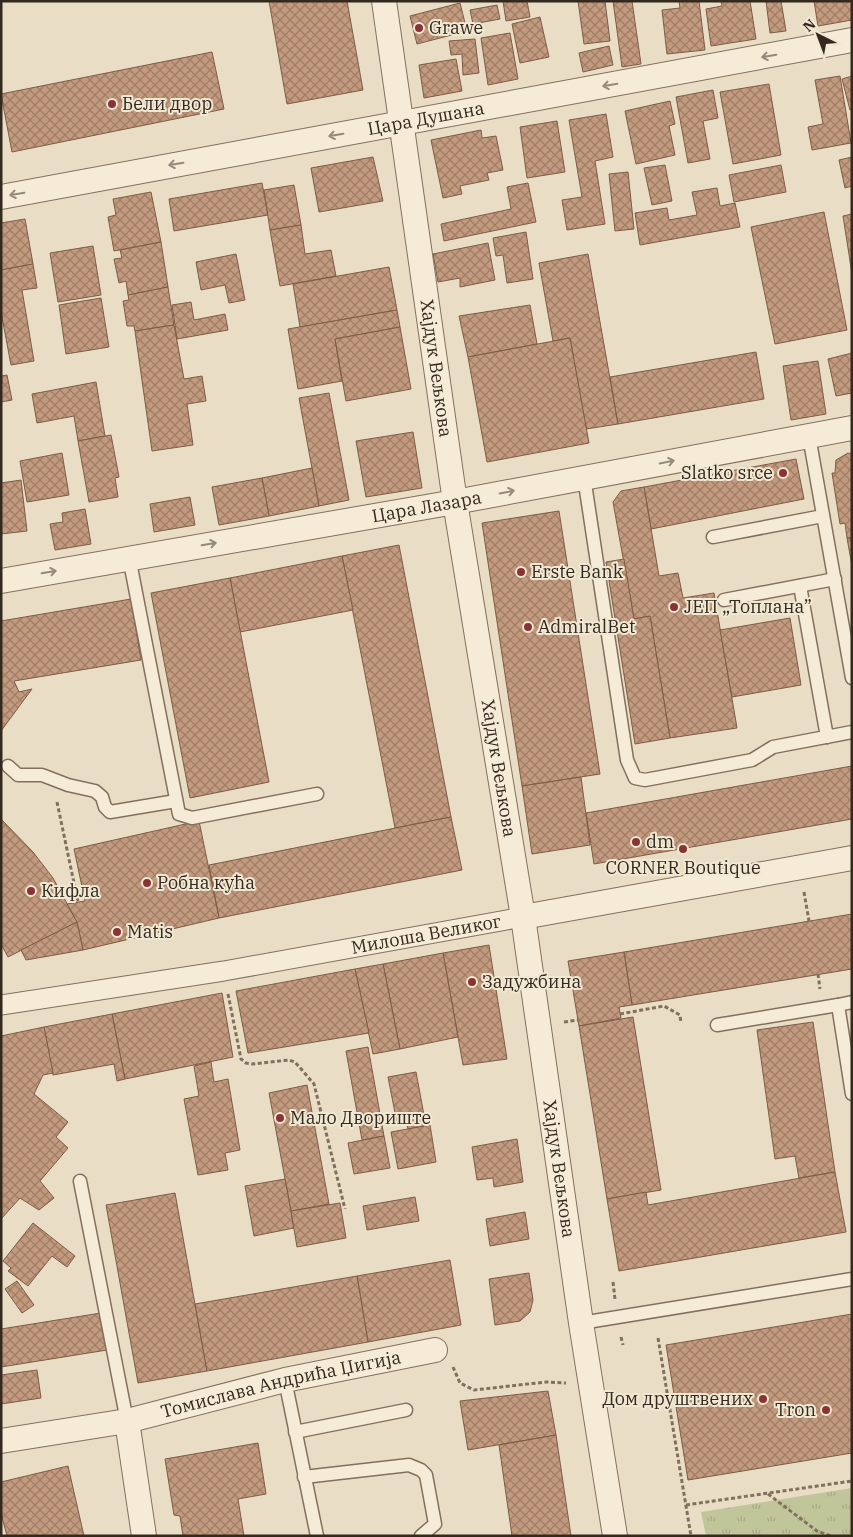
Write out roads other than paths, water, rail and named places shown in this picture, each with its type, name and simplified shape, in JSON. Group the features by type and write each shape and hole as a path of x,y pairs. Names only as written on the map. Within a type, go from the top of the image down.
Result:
{"street":[{"name":"Хајдук Вељкова","path":"384,1 455,502 523,917 581,1323 615,1536"},
{"name":"Цара Душана","path":"1,197 852,40"},
{"name":"Цара Лазара","path":"1,581 129,557 455,502 852,428"},
{"name":"Милоша Великог","path":"1,1005 224,971 852,858"},
{"name":"Томислава Андрића Џигија","path":"1,1441 127,1420 284,1380 435,1350"},
{"path":"127,1420 144,1536"}],"lane":[{"path":"809,436 852,678"},
{"path":"584,477 627,760 634,778 645,780 752,760 773,747 852,732"},
{"path":"713,537 823,516"},
{"path":"129,557 179,814 192,818 317,794"},
{"path":"724,600 835,579"},
{"path":"800,586 827,737"},
{"path":"8,766 23,777 42,775 68,785 95,791 102,797 105,807 110,812 176,801"},
{"path":"718,1025 852,1002"},
{"path":"838,1004 852,1094"},
{"path":"80,1181 127,1420"},
{"path":"581,1323 852,1279"},
{"path":"284,1380 317,1536"},
{"path":"295,1432 406,1410"},
{"path":"304,1478 409,1465 421,1470 426,1475 436,1524 421,1536"}],"place":[{"name":"Grawe","path":"419,28"},
{"name":"Бели двор","path":"112,104"},
{"name":"Slatko srce","path":"783,473"},
{"name":"Erste Bank","path":"521,572"},
{"name":"ЈЕП „Топлана”","path":"674,607"},
{"name":"AdmiralBet","path":"528,627"},
{"name":"dm","path":"636,842"},
{"name":"CORNER Boutique","path":"683,849"},
{"name":"Робна кућа","path":"147,883"},
{"name":"Кифла","path":"31,891"},
{"name":"Matis","path":"117,932"},
{"name":"Задужбина","path":"472,982"},
{"name":"Мало Двориште","path":"280,1118"},
{"name":"Дом друштвених","path":"763,1399"},
{"name":"Tron","path":"826,1410"}]}
